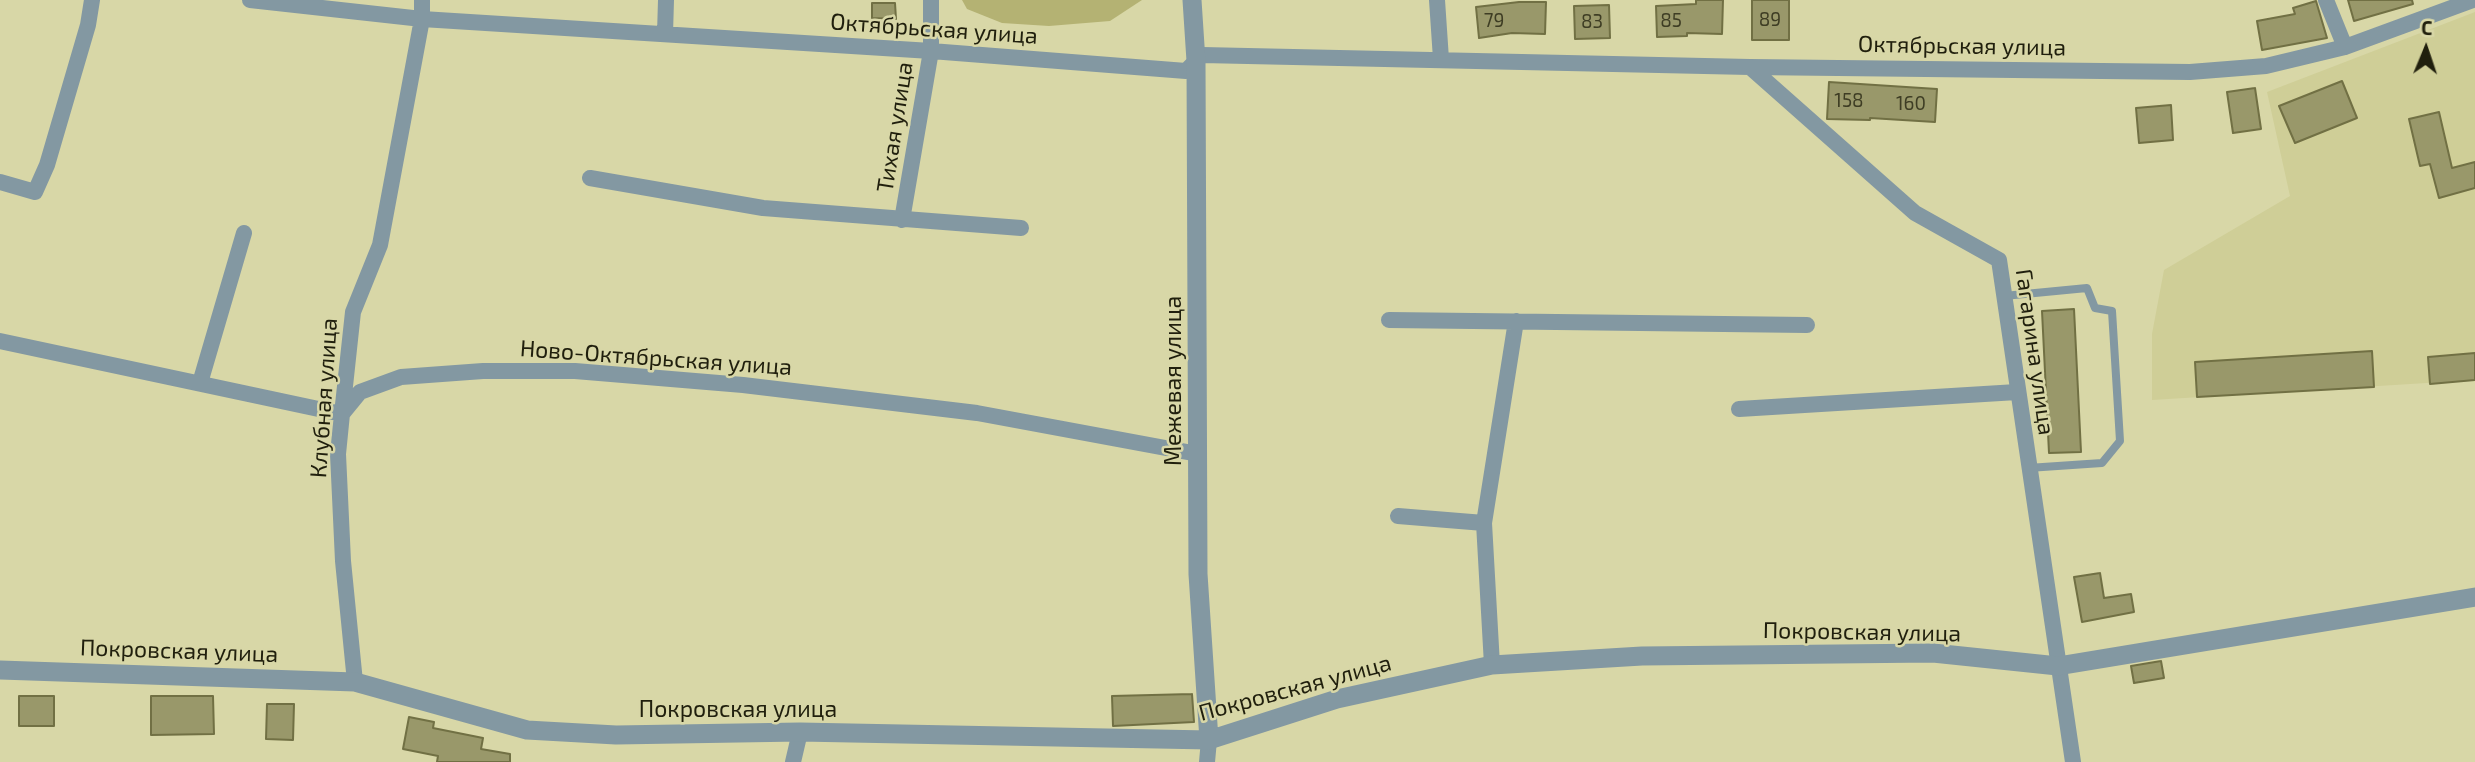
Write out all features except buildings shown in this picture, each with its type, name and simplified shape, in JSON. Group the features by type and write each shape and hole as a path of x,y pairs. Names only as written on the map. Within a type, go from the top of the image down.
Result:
{"street":[{"path":"0,182 36,192 47,165 88,25 92,0"},
{"name":"Октябрьская улица","path":"250,0 422,19 931,51 1186,71 1202,55 1750,67 2203,71 2266,66 2345,47 2473,0"},
{"name":"Клубная улица","path":"355,682 342,548 338,453 353,312 380,245 422,19 422,0"},
{"path":"665,34 666,0"},
{"name":"Тихая улица","path":"902,219 931,51 931,0"},
{"name":"Межевая улица","path":"1192,0 1196,61 1198,574 1209,740 1206,762"},
{"path":"1437,0 1441,59"},
{"path":"2326,0 2345,47"},
{"name":"Гагарина улица","path":"1750,67 1915,213 1999,261 2073,762"},
{"path":"590,178 763,208 1021,228"},
{"path":"200,383 244,233"},
{"path":"1390,320 1807,325"},
{"path":"1492,665 1484,523 1516,321"},
{"path":"0,341 342,414"},
{"name":"Ново-Октябрьская улица","path":"342,414 360,391 401,377 483,370 575,371 743,385 977,413 1199,454"},
{"path":"1739,409 2017,392"},
{"path":"1398,516 1484,523"},
{"name":"Покровская улица","path":"0,670 355,682 527,730 616,735 800,732 1209,740 1337,699 1492,665 1655,656 1933,653 2058,666 2475,597"},
{"path":"793,762 800,732"}],"lane":[{"path":"2004,296 2087,288 2095,308 2112,311 2120,441 2102,463 2028,468"}],"shaded area":[{"path":"962,0 1142,0 1110,21 1049,26 1002,23 967,9"},
{"path":"2475,12 2475,380 2152,400 2152,334 2164,270 2290,196 2267,92"}]}
